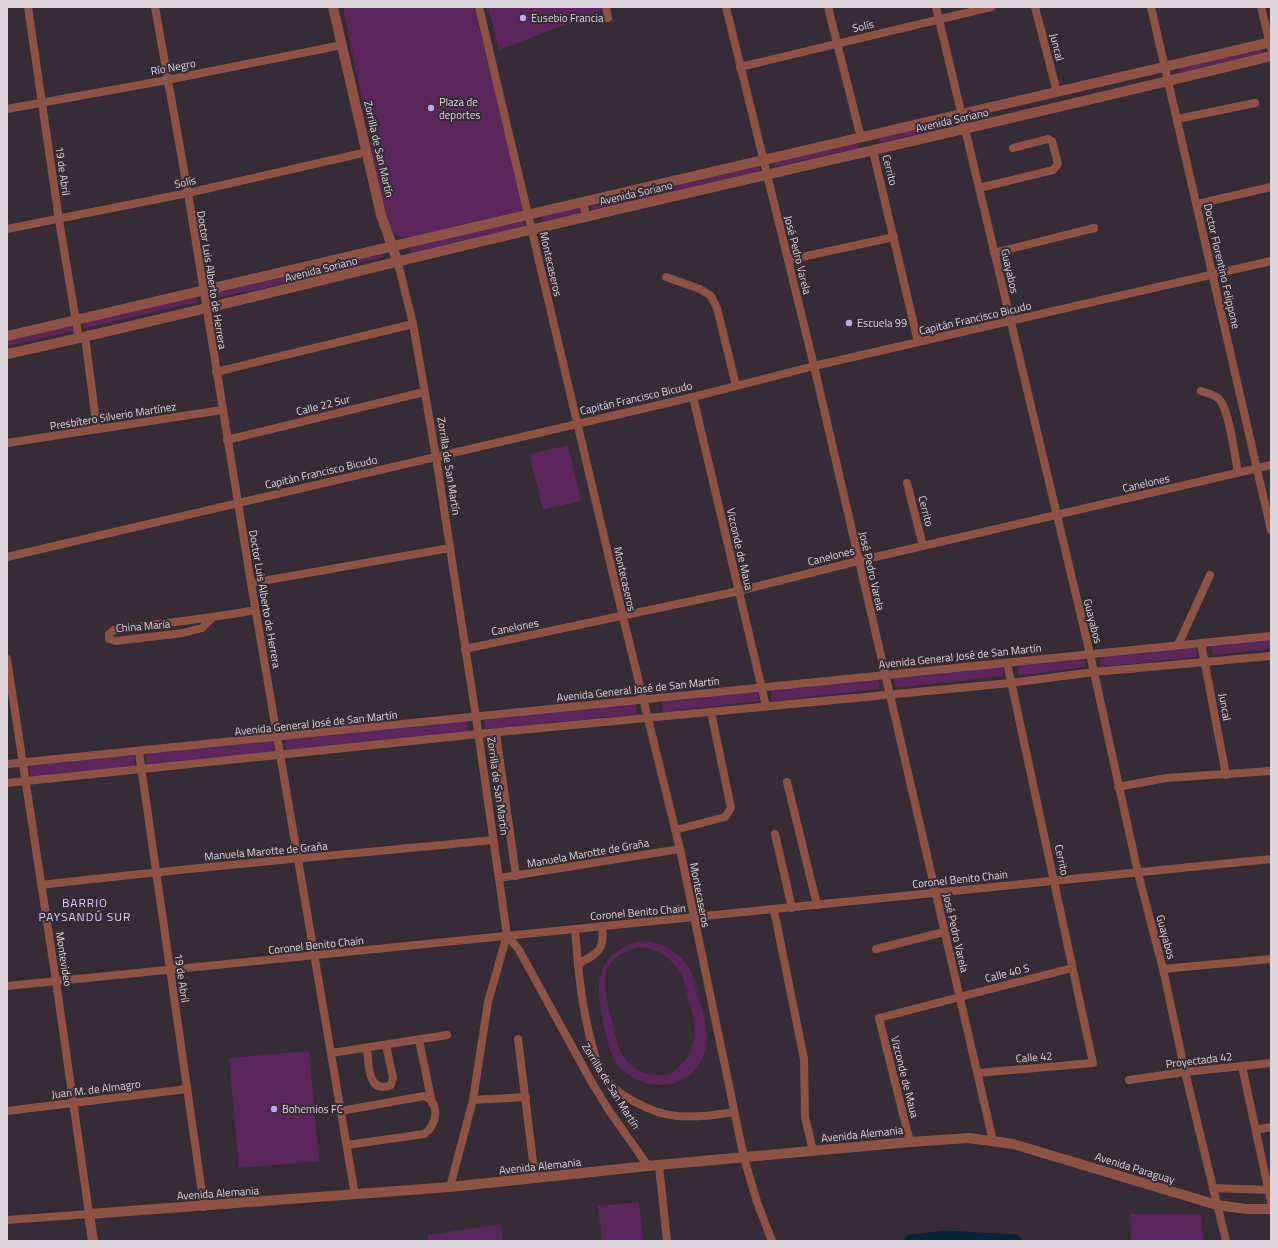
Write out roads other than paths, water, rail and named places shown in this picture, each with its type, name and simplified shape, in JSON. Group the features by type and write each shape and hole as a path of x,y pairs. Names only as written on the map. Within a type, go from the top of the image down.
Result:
{"street":[{"name":"19 de Abril","path":"28,7 59,220 76,320 82,338 97,429"},
{"name":"Doctor Luis Alberto de Herrera","path":"154,7 188,193 255,610 355,1195"},
{"name":"Zorrilla de San Martín","path":"334,7 382,215 398,263 413,324 436,457 479,734 507,935 488,1002 473,1100 450,1187"},
{"name":"Montecaseros","path":"479,7 642,698 680,849 693,918 744,1158 757,1202 772,1240"},
{"path":"606,7 608,18"},
{"name":"José Pedro Varela","path":"726,7 814,366 993,1141"},
{"name":"Cerrito","path":"828,7 861,138 873,151 918,342"},
{"name":"Guayabos","path":"936,7 1090,654 1138,874 1163,969 1185,1072 1226,1241"},
{"name":"Solís","path":"740,67 991,7"},
{"name":"Juncal","path":"1035,7 1057,92"},
{"name":"Doctor Florentino Felippone","path":"1151,7 1270,525"},
{"path":"1260,7 1270,44"},
{"name":"Avenida Soriano","path":"7,336 529,216 1057,92 1270,44"},
{"name":"Río Negro","path":"7,109 167,80 342,45"},
{"name":"Avenida Soriano","path":"7,354 206,309 532,229 767,174 873,151 1271,56"},
{"path":"1177,119 1255,103"},
{"path":"979,188 1053,170 1058,164 1052,141 1048,139 1013,148"},
{"name":"Solís","path":"7,229 59,220 188,193 367,152"},
{"path":"1197,204 1271,187"},
{"path":"583,203 587,216"},
{"path":"994,253 1094,228"},
{"path":"788,260 894,237"},
{"name":"Capitán Francisco Bicudo","path":"7,557 736,386 814,366 1011,322 1271,261"},
{"path":"666,277 700,289 711,296 717,308 736,386"},
{"path":"216,372 413,324"},
{"path":"1201,391 1218,398 1223,405 1228,420 1238,472"},
{"name":"Calle 22 Sur","path":"227,440 424,392"},
{"name":"Vizconde de Maua","path":"693,396 766,706"},
{"name":"Presbítero Silverio Martínez","path":"7,443 222,410"},
{"name":"Canelones","path":"465,649 623,617 739,591 858,561 1271,465"},
{"name":"Cerrito","path":"907,483 923,546"},
{"path":"251,583 450,548"},
{"path":"1178,645 1210,576"},
{"name":"China María","path":"212,618 202,628 183,633 116,641 109,639 109,634 114,630 161,623 212,618 255,610"},
{"name":"Avenida General José de San Martín","path":"7,764 278,738 642,698 1271,636"},
{"name":"Juncal","path":"1201,643 1206,662 1226,775"},
{"path":"7,783 479,734 1011,683 1094,672 1271,656"},
{"name":"Montevideo","path":"7,659 8,676 23,763 74,1102 89,1214"},
{"name":"Cerrito","path":"1007,663 1093,1063"},
{"path":"675,830 725,817 731,808 711,712"},
{"path":"496,733 516,876"},
{"name":"19 de Abril","path":"139,752 204,1207"},
{"path":"1118,787 1166,778 1271,771"},
{"path":"787,782 817,905"},
{"path":"775,834 792,908"},
{"name":"Manuela Marotte de Graña","path":"41,885 155,871 298,860 493,840"},
{"name":"Manuela Marotte de Graña","path":"499,878 680,849"},
{"name":"Coronel Benito Chain","path":"7,986 314,956 507,935 774,910 935,892 1138,874 1271,859"},
{"path":"774,910 804,1059 806,1117 813,1151"},
{"path":"578,964 594,955 601,948 603,940 602,926"},
{"path":"574,929 587,1028 600,1072 616,1091 638,1105 676,1116 716,1115 734,1112"},
{"path":"876,949 944,932"},
{"name":"Zorrilla de San Martín","path":"507,935 518,950 608,1109 648,1166"},
{"path":"1163,969 1271,959"},
{"name":"Calle 40 S","path":"879,1018 1072,968"},
{"name":"Vizconde de Maua","path":"879,1018 910,1142"},
{"path":"331,1053 419,1040 447,1034"},
{"path":"518,1039 535,1178"},
{"path":"347,1145 424,1134 431,1130 435,1121 419,1040"},
{"path":"367,1048 372,1081 376,1086 383,1088 391,1085 393,1078 386,1045"},
{"name":"Calle 42","path":"978,1073 1093,1063"},
{"name":"Proyectada 42","path":"1129,1080 1185,1072 1271,1063"},
{"path":"1242,1066 1270,1190 1271,1202"},
{"name":"Juan M. de Almagro","path":"7,1111 187,1089"},
{"path":"341,1111 424,1096 432,1103"},
{"path":"473,1100 526,1097"},
{"path":"1256,1130 1271,1127"},
{"name":"Avenida Alemania","path":"89,1214 204,1207 450,1187 648,1166 910,1142 969,1138 993,1141"},
{"name":"Avenida Paraguay","path":"993,1141 1021,1146 1217,1205 1246,1209 1271,1209"},
{"path":"659,1166 667,1241"},
{"path":"1213,1188 1270,1190"},
{"path":"7,1220 89,1214 93,1241"}],"waterway":[{"path":"911,1241 948,1237 1015,1241"}],"place":[{"name":"Eusebio Francia","path":"523,18"},
{"name":"Plaza de deportes","path":"431,108"},
{"name":"Escuela 99","path":"849,323"},
{"name":"Bohemios FC","path":"274,1109"}],"district":[{"name":"BARRIO PAYSANDÚ SUR","path":"85,910"}]}
